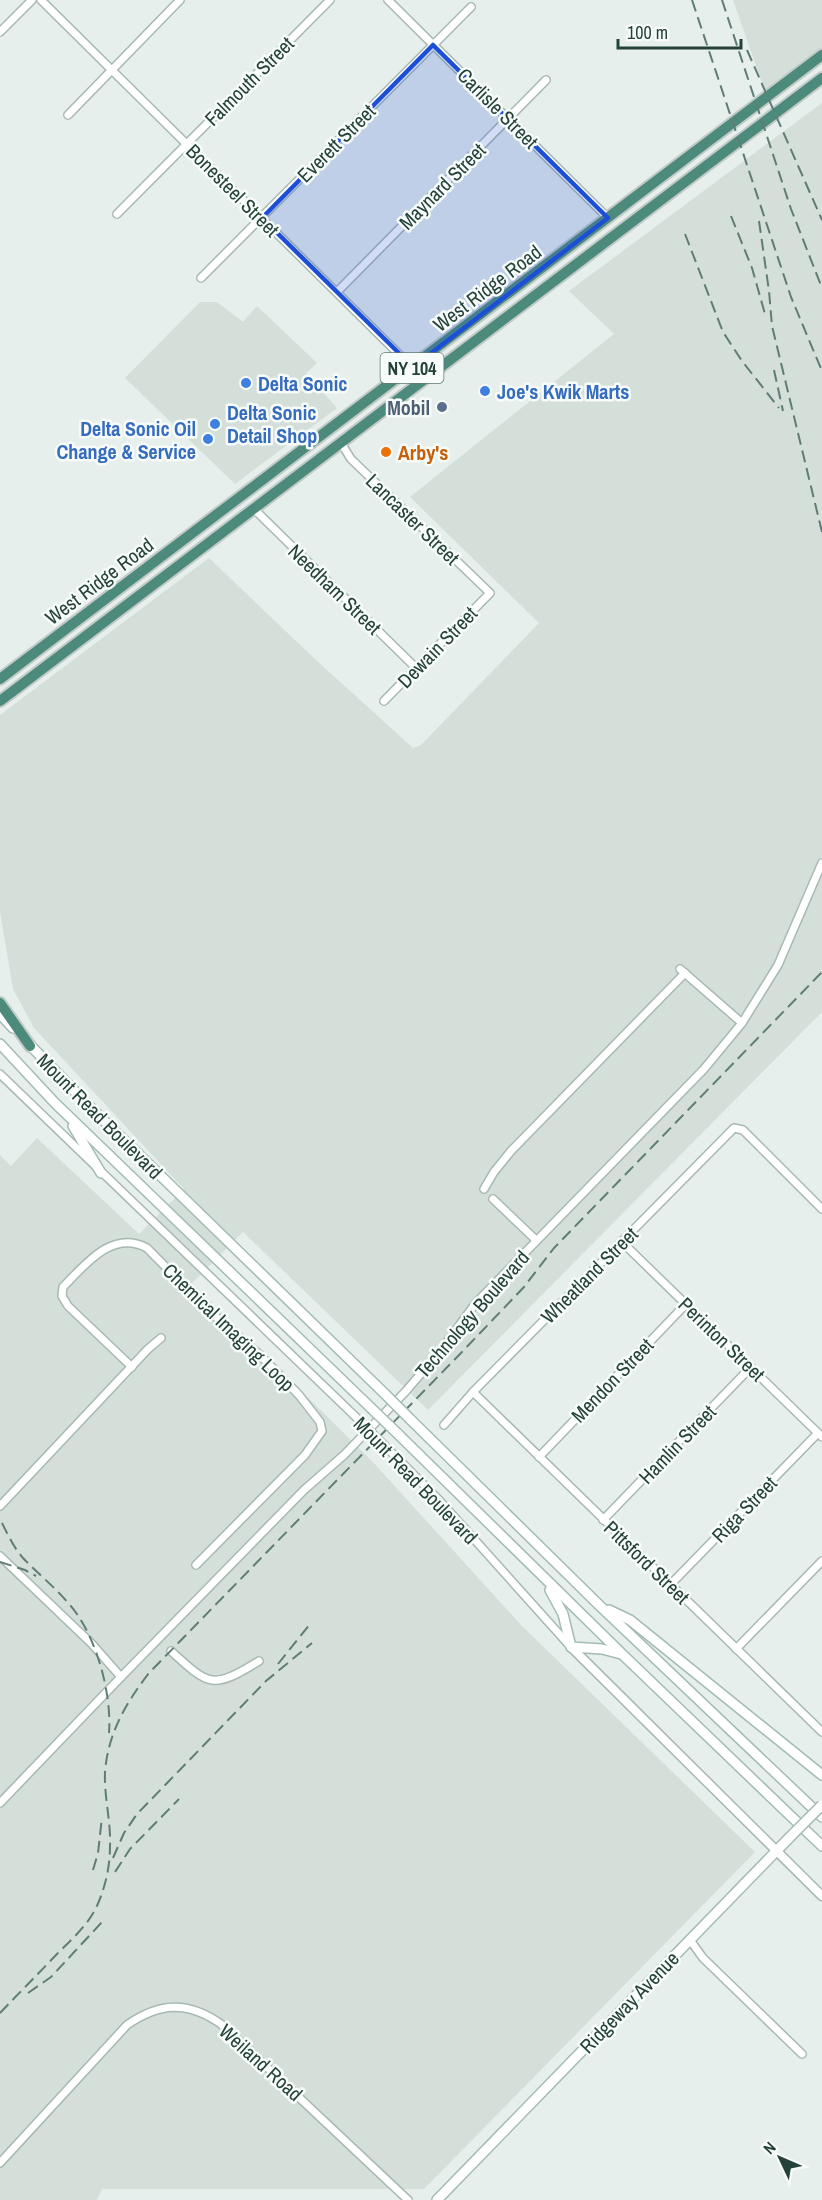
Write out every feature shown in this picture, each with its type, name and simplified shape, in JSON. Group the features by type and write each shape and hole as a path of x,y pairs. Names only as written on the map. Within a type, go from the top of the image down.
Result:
{"highway":[{"name":"West Ridge Road","path":"0,679 822,55"},
{"name":"West Ridge Road","path":"0,701 822,78"},
{"path":"0,1003 30,1046"}],"main road":[{"name":"Mount Read Boulevard","path":"0,1014 106,1124 599,1605 822,1817"},
{"name":"Mount Read Boulevard","path":"0,1044 55,1103 822,1846"},
{"path":"55,1103 81,1137 101,1173"},
{"path":"534,1569 556,1598 563,1614 571,1647 602,1649 622,1654"},
{"path":"599,1605 630,1620 822,1775"},
{"name":"Ridgeway Avenue","path":"437,2200 822,1804"}],"street":[{"path":"0,32 32,0"},
{"name":"Bonesteel Street","path":"41,0 426,380"},
{"path":"68,115 180,0"},
{"name":"Falmouth Street","path":"117,214 330,0"},
{"name":"Carlisle Street","path":"388,0 608,218"},
{"name":"Everett Street","path":"201,278 471,7"},
{"name":"Maynard Street","path":"337,292 546,80"},
{"name":"Lancaster Street","path":"341,443 351,459 490,593"},
{"name":"Needham Street","path":"254,509 416,668"},
{"name":"Dewain Street","path":"384,701 490,593"},
{"name":"Technology Boulevard","path":"0,1803 304,1490 344,1455 442,1349 475,1304 704,1069 742,1023 778,965 822,863"},
{"path":"484,1190 494,1172 511,1151 682,971 742,1023"},
{"name":"Mount Read Boulevard","path":"0,1074 359,1420 439,1500 571,1647 822,1896"},
{"name":"Wheatland Street","path":"444,1425 473,1392 729,1132 737,1128 743,1130 822,1209"},
{"path":"493,1198 536,1240"},
{"name":"Perinton Street","path":"622,1242 820,1435"},
{"name":"Chemical Imaging Loop","path":"132,1367 68,1306 62,1296 63,1287 97,1253 131,1243 147,1248 216,1318 260,1355 299,1395 320,1422 322,1431 305,1455 196,1565"},
{"name":"Mendon Street","path":"539,1456 686,1304"},
{"path":"0,1506 161,1338"},
{"name":"Hamlin Street","path":"603,1520 751,1368"},
{"name":"Pittsford Street","path":"473,1392 822,1732"},
{"name":"Riga Street","path":"670,1585 820,1435"},
{"path":"0,1556 92,1644 121,1677"},
{"path":"736,1649 822,1561"},
{"path":"171,1651 197,1675 215,1681 232,1677 259,1660"},
{"path":"690,1940 703,1958 802,2054"},
{"name":"Weiland Road","path":"0,2163 127,2025 143,2014 156,2009 180,2007 208,2015 221,2024 408,2200"}],"highlighted area":[{"path":"433,45 608,218 413,367 262,218"}],"shaded area":[{"path":"733,0 822,0 822,55 767,97"},
{"path":"822,103 822,1012 428,1410 243,1232 192,1283 372,1461 522,1626 755,1852 424,2189 102,2189 97,2200 0,2200 0,1155 11,1166 37,1138 139,1234 184,1189 34,1028 13,989 0,912 0,715 209,558 413,748 421,745 539,623 410,497 614,334 569,291"},
{"name":"Delta Sonic","path":"200,302 217,302 243,322 257,306 317,363 306,373 337,408 235,484 125,378"}],"railway":[{"path":"692,0 791,297 822,371"},
{"path":"722,0 791,209 822,288"},
{"path":"747,50 822,220"},
{"path":"731,216 752,268 765,314"},
{"path":"759,221 772,326 822,532"},
{"path":"685,234 723,332 742,361 779,408"},
{"path":"774,370 783,411"},
{"path":"0,2013 78,1933 92,1915 99,1901 110,1854 110,1827 105,1781 110,1744 120,1719 149,1673 460,1354 524,1287 554,1248 822,972"},
{"path":"2,1523 20,1554 64,1598 87,1631 105,1683 109,1733"},
{"path":"0,1562 36,1576"},
{"path":"278,1664 310,1624"},
{"path":"113,1858 124,1833 137,1814 266,1681 312,1643"},
{"path":"115,1872 130,1849 179,1799"},
{"path":"93,1870 98,1853 102,1817"},
{"path":"28,1993 51,1977 103,1921"}],"place":[{"name":"Delta Sonic","path":"246,383"},
{"name":"Joe's Kwik Marts","path":"485,391"},
{"name":"Mobil","path":"442,407"},
{"name":"Delta Sonic Detail Shop","path":"215,424"},
{"name":"Delta Sonic Oil Change & Service","path":"208,439"},
{"name":"Arby's","path":"386,452"}]}
